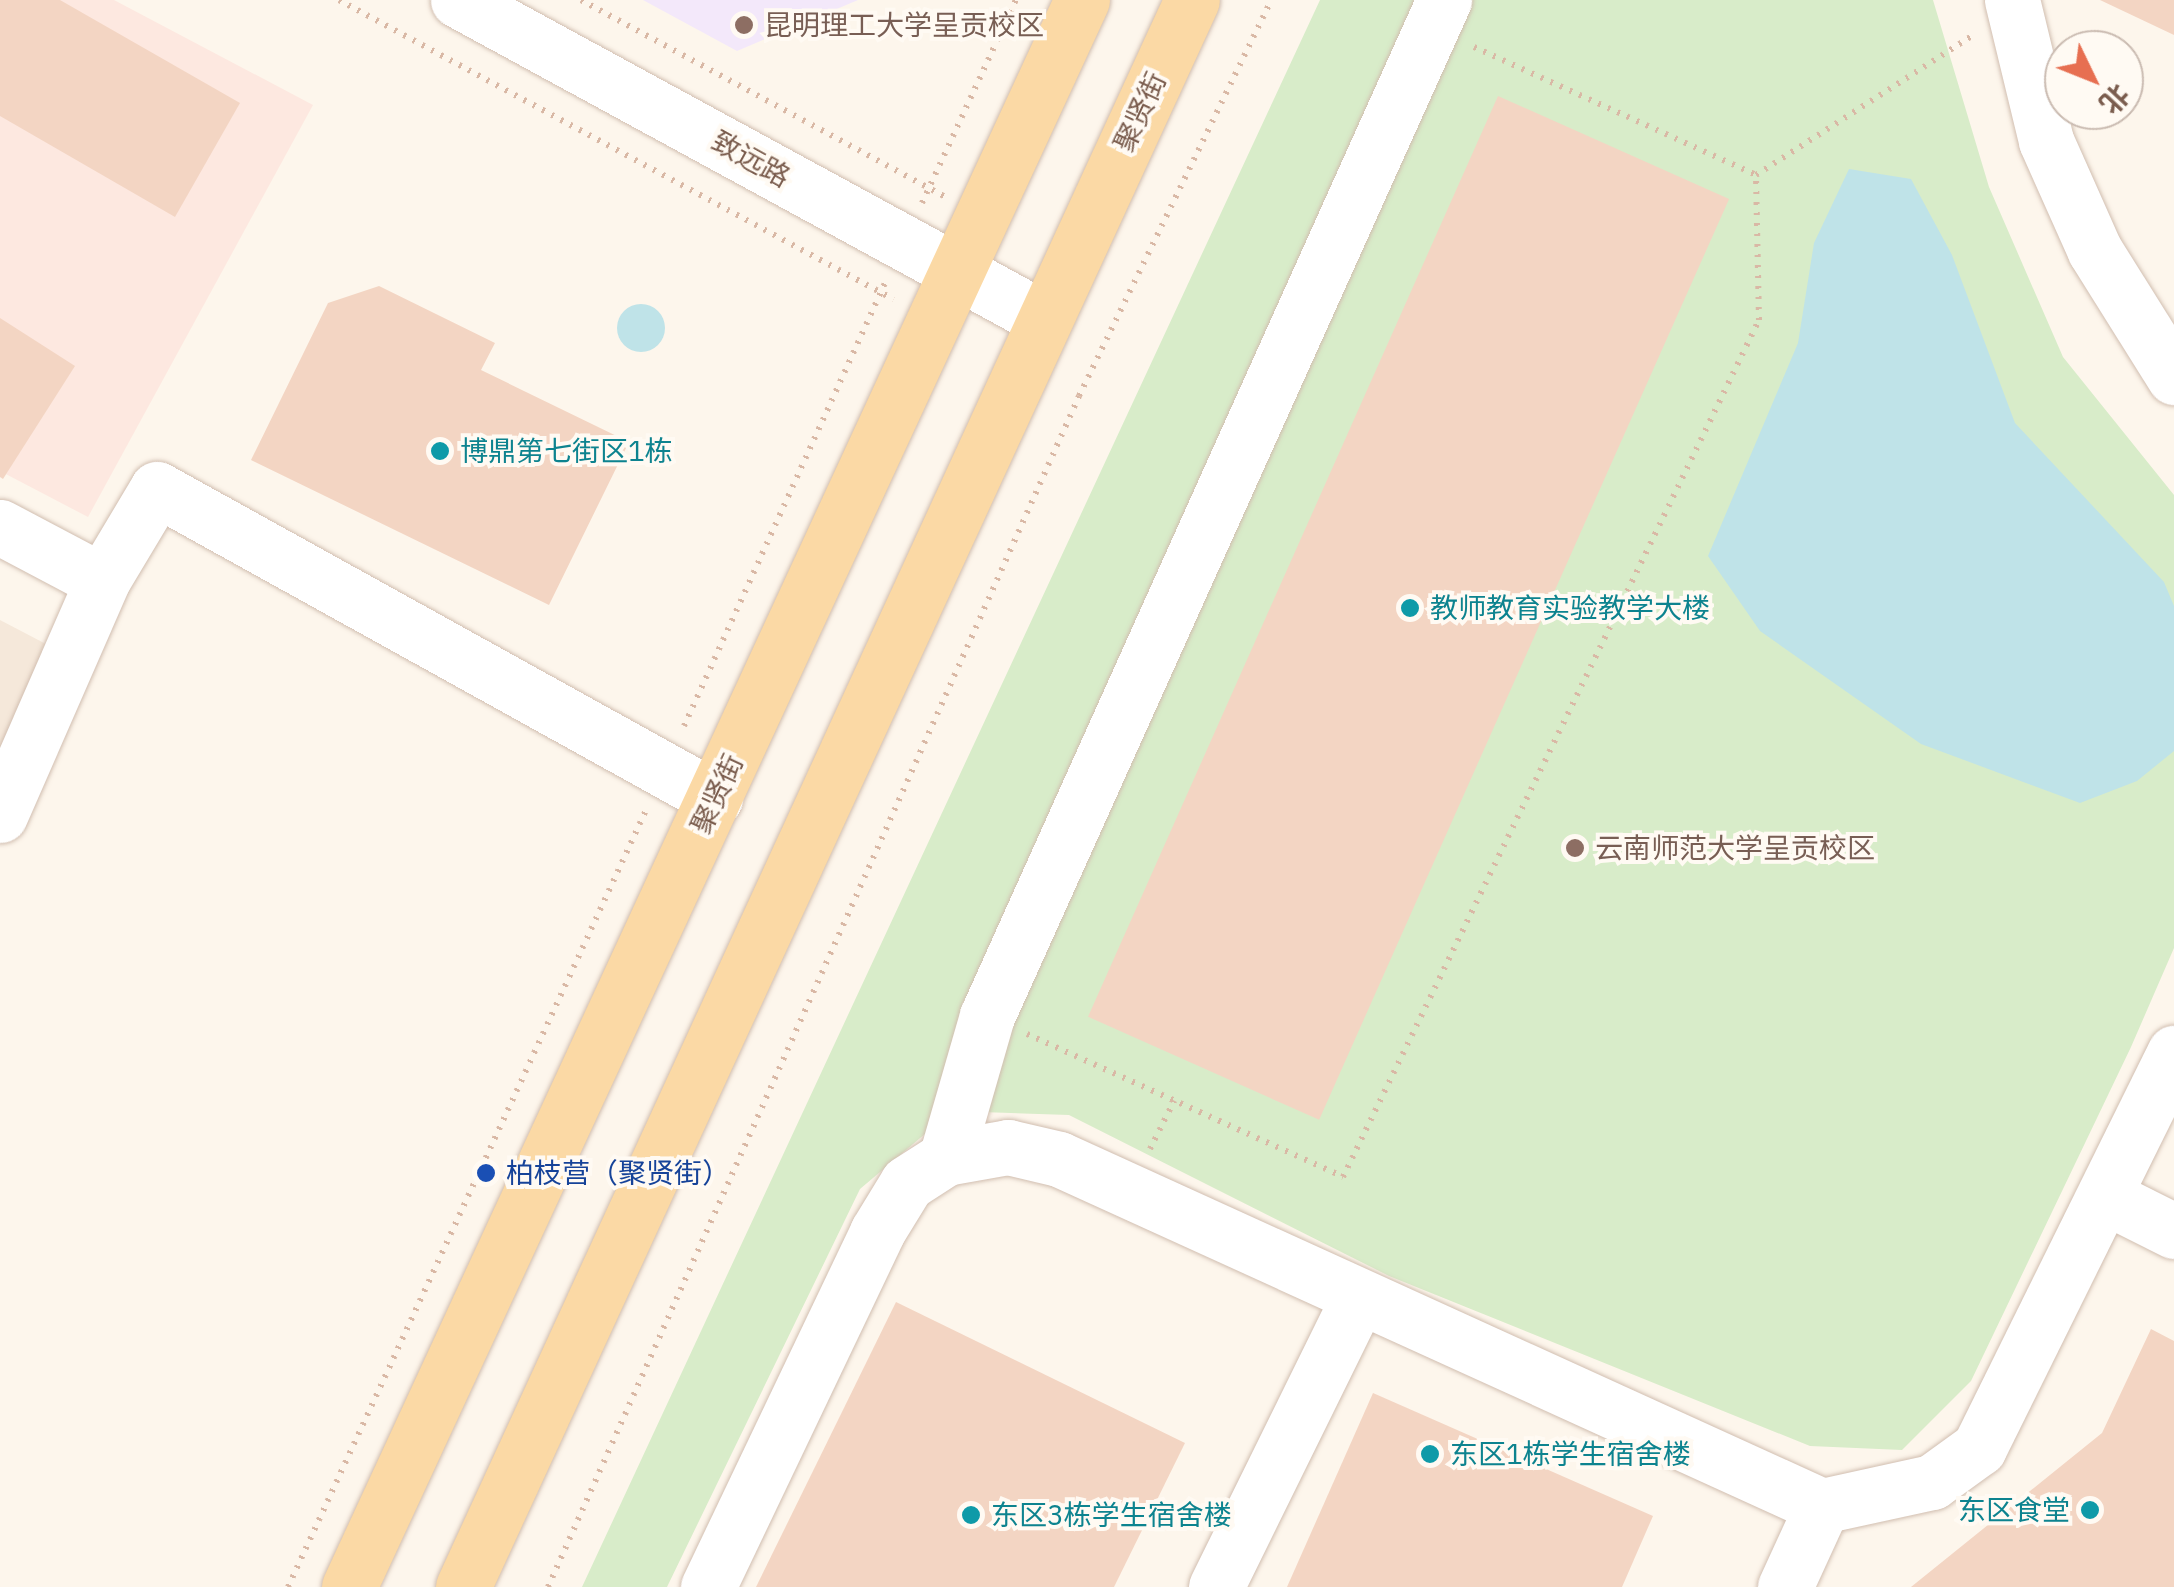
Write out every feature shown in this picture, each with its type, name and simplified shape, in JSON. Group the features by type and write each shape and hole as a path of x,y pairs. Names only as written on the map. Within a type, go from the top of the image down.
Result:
{"main road":[{"name":"聚贤街","path":"349,1587 1082,0"},
{"name":"聚贤街","path":"464,1587 1192,0"}],"street":[{"name":"致远路","path":"458,0 956,271 1033,343"},
{"path":"2012,5 2046,141 2096,251 2174,377"},
{"path":"946,1158 986,1016 1438,14"},
{"path":"0,815 102,581 157,489 715,798"},
{"path":"0,527 102,581"},
{"path":"708,1587 877,1232 907,1183 946,1158 1008,1147 1060,1159 1822,1506 1932,1482 1979,1448 2174,1053"},
{"path":"2106,1197 2174,1231"},
{"path":"1216,1587 1359,1297"},
{"path":"1785,1587 1822,1506"}],"path":[{"path":"339,0 934,321"},
{"path":"581,0 982,216"},
{"path":"548,1587 1079,396 1271,0"},
{"path":"1756,175 2012,5"},
{"path":"1438,14 1756,175"},
{"path":"986,1016 1343,1177 1759,320 1756,175"},
{"path":"1070,263 1126,294"},
{"path":"1033,343 1079,396"}],"shaded area":[{"path":"0,0 114,0 313,105 88,517 0,471"},
{"name":"昆明理工大学呈贡校区","path":"643,0 858,0 737,51"},
{"path":"0,620 67,655 0,785"}],"green space":[{"name":"云南师范大学呈贡校区","path":"1320,0 1933,0 1989,187 2063,357 2174,495 2174,948 2131,1047 1971,1381 1902,1450 1810,1446 1389,1276 1069,1115 952,1111 860,1189 667,1587 582,1587"}],"water":[{"path":"1849,169 1911,179 1952,255 2015,423 2164,582 2174,606 2174,751 2137,781 2080,803 1921,744 1760,631 1708,556 1798,343 1814,243"},
{"path":"641,304 658,311 665,328 658,345 641,352 624,345 617,328 624,311"}],"building":[{"path":"0,0 60,0 240,103 175,217 0,116"},
{"path":"2100,0 2174,0 2174,35"},
{"name":"教师教育实验教学大楼","path":"1498,96 1729,199 1319,1120 1088,1017"},
{"name":"博鼎第七街区1栋","path":"379,286 495,343 481,370 629,442 549,605 251,460 328,303"},
{"path":"0,318 75,366 3,479 0,477"},
{"name":"东区3栋学生宿舍楼","path":"896,1302 1185,1443 1114,1587 756,1587"},
{"name":"东区食堂","path":"2151,1329 2174,1341 2174,1587 1911,1587 2102,1433"},
{"name":"东区1栋学生宿舍楼","path":"1373,1393 1653,1516 1622,1587 1287,1587"}],"place":[{"name":"昆明理工大学呈贡校区","path":"744,25"},
{"name":"博鼎第七街区1栋","path":"440,451"},
{"name":"教师教育实验教学大楼","path":"1410,608"},
{"name":"云南师范大学呈贡校区","path":"1575,848"},
{"name":"柏枝营（聚贤街）","path":"486,1173"},
{"name":"东区1栋学生宿舍楼","path":"1430,1454"},
{"name":"东区食堂","path":"2090,1510"},
{"name":"东区3栋学生宿舍楼","path":"971,1515"}]}
